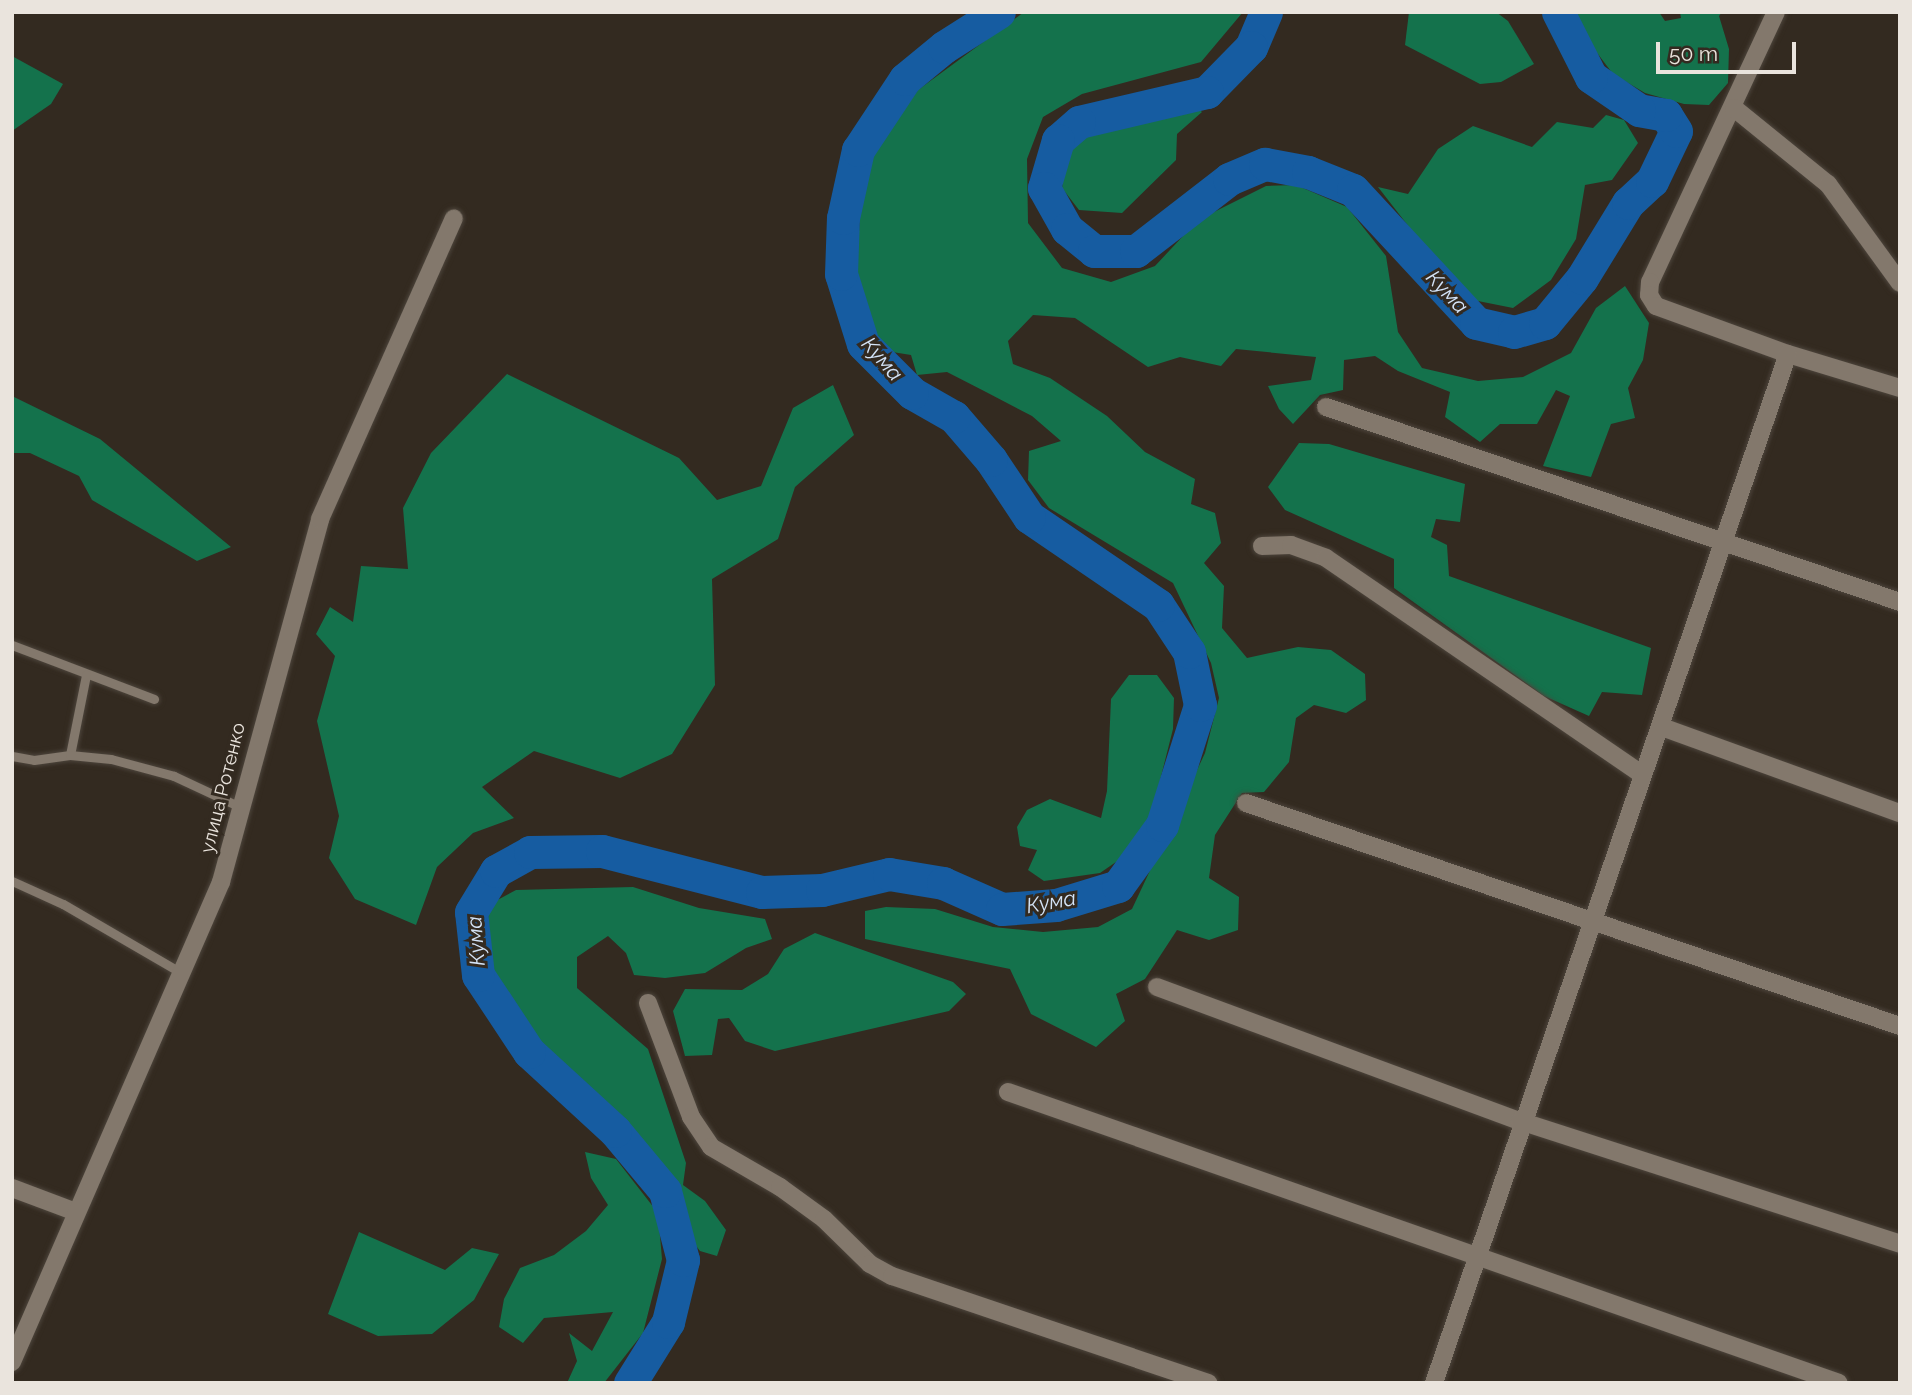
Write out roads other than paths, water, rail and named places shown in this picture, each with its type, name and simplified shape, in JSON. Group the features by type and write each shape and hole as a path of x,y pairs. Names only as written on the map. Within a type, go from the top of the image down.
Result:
{"street":[{"path":"1776,12 1734,108 1650,282 1649,295 1656,306 1788,354 1900,388"},
{"path":"1734,108 1828,184 1900,283"},
{"name":"улица Ротенко","path":"12,1362 221,882 238,806 320,519 454,218"},
{"path":"1434,1383 1520,1121 1642,774 1662,727 1788,354"},
{"path":"1326,407 1722,544 1900,602"},
{"path":"1262,546 1291,545 1326,558 1642,774"},
{"path":"1662,727 1900,813"},
{"path":"1245,803 1591,924 1900,1026"},
{"path":"1157,987 1520,1121 1900,1244"},
{"path":"648,1003 691,1117 711,1147 780,1187 824,1220 870,1264 891,1276 1208,1383"},
{"path":"1008,1092 1839,1383"},
{"path":"12,1188 76,1212"}],"lane":[{"path":"12,645 154,699"},
{"path":"70,755 86,675"},
{"path":"12,756 34,760 70,755 111,759 174,776 238,806"},
{"path":"12,881 63,904 180,972"}],"waterway":[{"name":"Кума","path":"630,1383 668,1322 683,1260 665,1191 615,1131 529,1052 478,975 471,912 496,871 530,852 602,851 762,892 822,890 889,874 943,883 1002,909 1056,905 1118,886 1162,825 1200,705 1189,652 1158,605 1029,517 991,460 954,417 912,393 863,344 841,274 843,218 858,150 905,79 944,47 999,12"},
{"name":"Кума","path":"1266,12 1251,47 1207,92 1079,122 1058,140 1044,188 1067,229 1094,251 1136,251 1229,179 1265,164 1308,172 1353,190 1476,323 1514,332 1545,323 1582,278 1628,203 1652,181 1676,131 1666,115 1639,110 1591,77 1558,12"}]}
